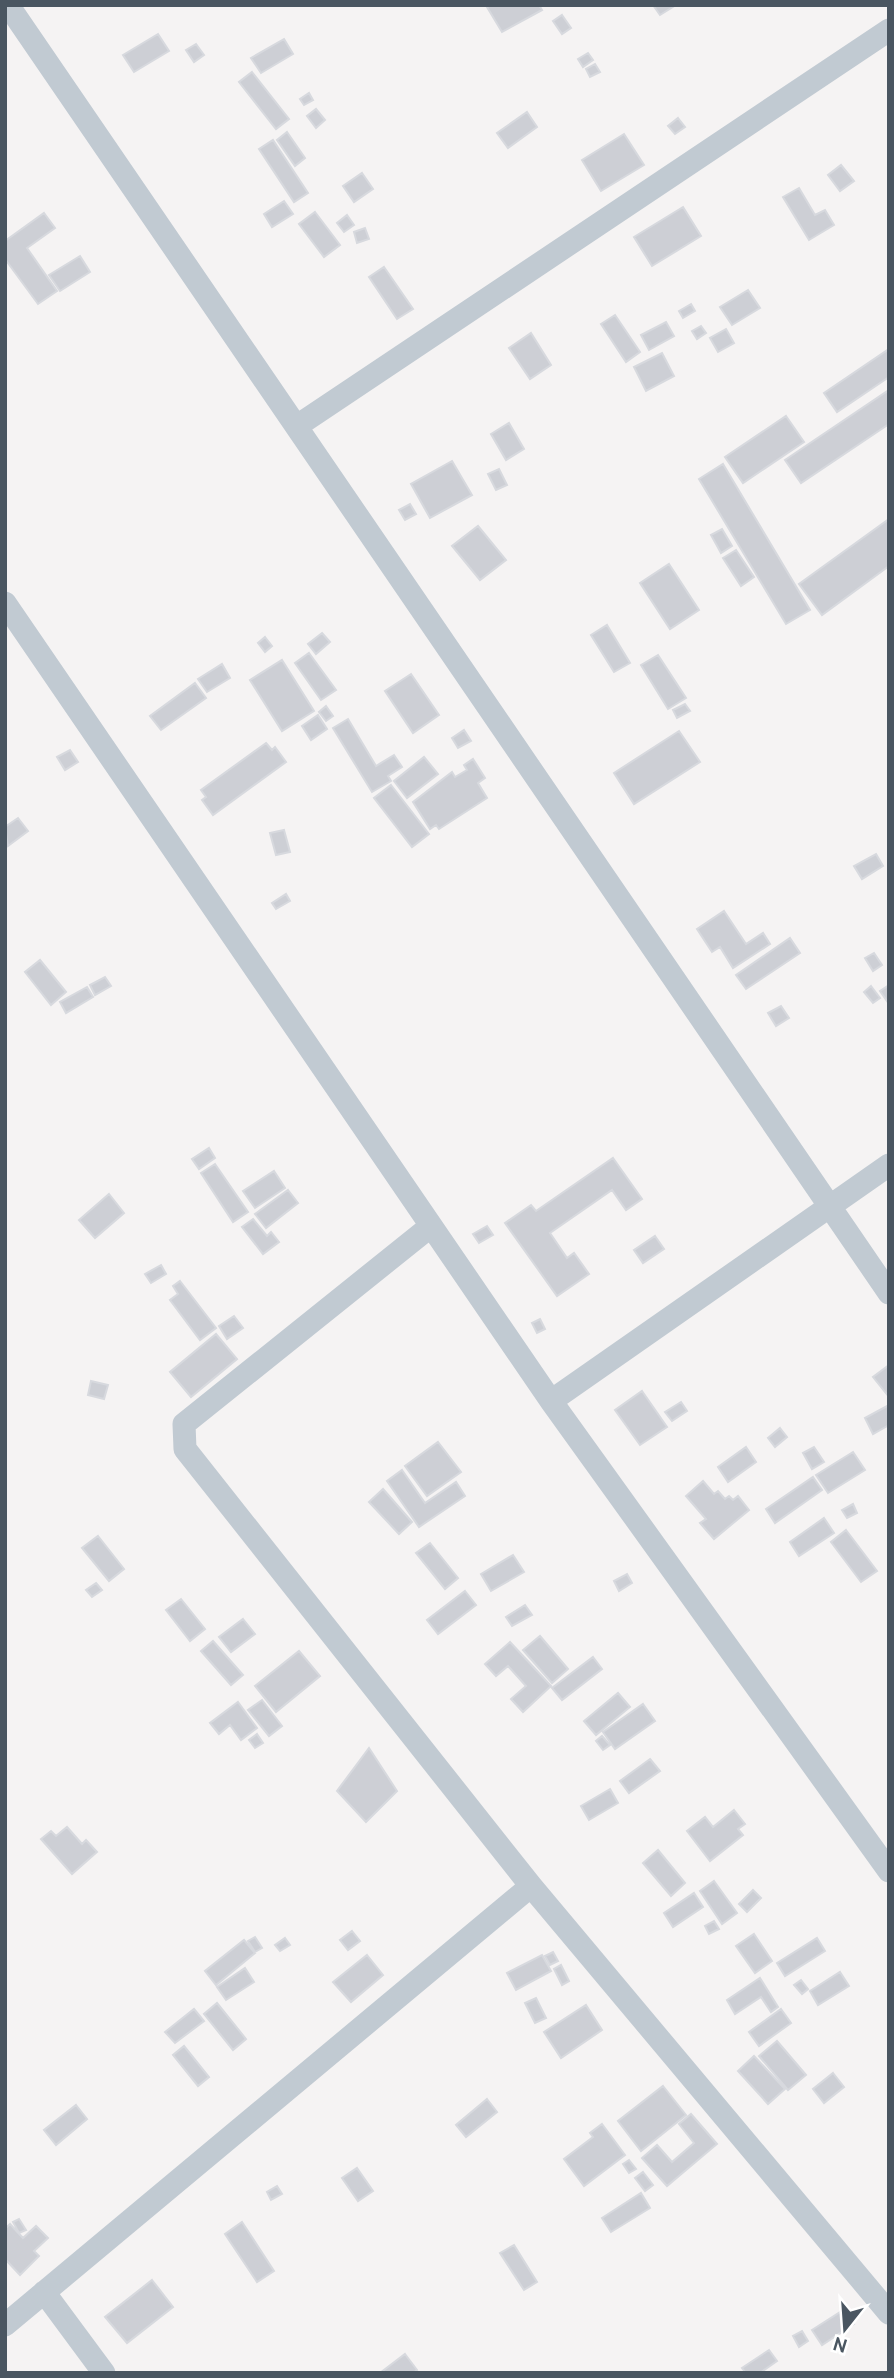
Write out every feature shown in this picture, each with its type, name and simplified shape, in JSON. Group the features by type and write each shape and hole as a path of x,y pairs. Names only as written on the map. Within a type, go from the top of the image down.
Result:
{"street":[{"path":"8,5 889,1293"},
{"path":"297,426 889,30"},
{"path":"5,603 551,1401 889,1871"},
{"path":"551,1401 889,1165"},
{"path":"431,1226 184,1423 185,1449 531,1886 889,2313"},
{"path":"5,2325 531,1886"},
{"path":"44,2292 104,2373"}],"building":[{"path":"539,5 542,10 502,32 487,7"},
{"path":"653,5 676,5 660,15"},
{"path":"562,15 571,28 562,34 553,21"},
{"path":"158,34 169,51 134,72 123,55"},
{"path":"284,39 293,54 261,73 251,58"},
{"path":"196,44 204,55 194,62 186,50"},
{"path":"588,53 593,60 583,67 578,59"},
{"path":"595,64 600,72 590,77 586,69"},
{"path":"252,72 289,119 276,129 239,82"},
{"path":"309,93 313,100 304,105 300,99"},
{"path":"316,109 325,120 316,128 307,116"},
{"path":"527,112 537,127 508,148 497,133"},
{"path":"678,118 685,127 675,134 668,126"},
{"path":"287,132 305,158 295,166 277,140"},
{"path":"624,134 644,165 601,191 582,160"},
{"path":"273,140 308,193 294,202 259,149"},
{"path":"841,165 854,181 840,191 828,175"},
{"path":"362,173 373,189 354,202 343,186"},
{"path":"799,188 815,215 825,210 834,225 809,240 783,197"},
{"path":"284,201 293,214 272,227 264,214"},
{"path":"683,207 701,236 652,266 634,237"},
{"path":"315,212 340,245 324,257 299,224"},
{"path":"44,213 55,228 27,248 57,291 38,304 5,259 5,241"},
{"path":"347,215 354,225 344,232 337,223"},
{"path":"365,228 369,239 357,243 354,232"},
{"path":"80,256 90,272 60,291 49,275"},
{"path":"384,267 413,309 397,319 369,277"},
{"path":"748,290 760,308 732,325 720,307"},
{"path":"691,304 695,311 683,318 679,311"},
{"path":"615,315 640,352 626,362 601,324"},
{"path":"666,322 674,336 649,350 641,335"},
{"path":"701,326 706,333 697,339 692,331"},
{"path":"726,329 734,343 718,352 710,338"},
{"path":"531,333 551,365 530,379 509,348"},
{"path":"889,349 889,377 837,412 824,393"},
{"path":"662,353 674,376 646,391 634,367"},
{"path":"889,390 889,424 801,483 785,460"},
{"path":"786,416 804,442 743,483 725,457"},
{"path":"509,423 524,449 506,460 491,434"},
{"path":"452,461 472,495 430,518 411,484"},
{"path":"723,464 810,610 786,624 699,479"},
{"path":"499,469 507,485 496,490 488,474"},
{"path":"410,504 416,514 405,520 399,510"},
{"path":"889,519 889,566 822,615 799,584"},
{"path":"478,526 506,560 480,580 452,546"},
{"path":"722,529 732,546 721,553 711,535"},
{"path":"736,550 754,577 741,586 723,558"},
{"path":"669,564 699,610 670,629 640,583"},
{"path":"607,625 630,663 614,672 591,635"},
{"path":"322,633 330,642 316,654 308,644"},
{"path":"265,637 272,646 265,652 258,643"},
{"path":"309,653 336,690 321,700 295,663"},
{"path":"658,655 686,698 668,709 641,665"},
{"path":"282,660 314,711 282,731 250,680"},
{"path":"222,664 230,678 207,692 198,679"},
{"path":"411,674 439,715 413,733 385,691"},
{"path":"195,683 206,698 161,730 150,716"},
{"path":"685,704 690,711 677,718 673,710"},
{"path":"326,706 333,716 326,721 319,712"},
{"path":"318,715 327,729 311,740 302,726"},
{"path":"348,719 376,766 394,755 402,767 388,776 391,781 372,792 333,728"},
{"path":"464,730 471,741 458,748 452,738"},
{"path":"679,731 700,762 634,804 614,773"},
{"path":"266,743 272,750 275,747 286,762 213,815 202,800 206,797 201,790"},
{"path":"70,750 78,762 65,770 57,757"},
{"path":"424,757 438,774 407,798 394,781"},
{"path":"473,759 485,778 478,783 487,798 439,829 436,825 430,829 413,802 452,772 455,777 467,770 464,765"},
{"path":"391,785 429,834 412,847 374,798"},
{"path":"18,818 28,831 8,846 5,827"},
{"path":"284,830 290,852 276,855 270,833"},
{"path":"876,854 883,866 862,879 854,866"},
{"path":"286,894 290,901 276,909 272,903"},
{"path":"724,911 746,944 763,933 770,944 733,968 720,947 712,952 697,929"},
{"path":"790,938 800,953 746,989 736,975"},
{"path":"874,953 882,965 873,971 865,958"},
{"path":"40,960 66,992 51,1005 25,972"},
{"path":"105,977 111,986 95,995 90,985"},
{"path":"889,985 889,1004 880,991"},
{"path":"871,986 880,998 873,1003 864,992"},
{"path":"87,987 93,997 66,1013 60,1002"},
{"path":"781,1006 789,1018 776,1026 768,1013"},
{"path":"209,1148 215,1158 199,1169 192,1159"},
{"path":"613,1158 642,1199 626,1210 612,1190 550,1233 567,1258 574,1253 589,1274 557,1296 505,1223 531,1205 536,1211"},
{"path":"215,1164 248,1212 233,1222 201,1173"},
{"path":"274,1171 285,1188 255,1208 243,1191"},
{"path":"288,1190 298,1203 266,1228 255,1214"},
{"path":"109,1194 124,1213 95,1238 79,1220"},
{"path":"253,1219 267,1236 271,1232 279,1242 263,1254 242,1227"},
{"path":"487,1226 493,1235 479,1243 473,1234"},
{"path":"655,1236 664,1249 643,1263 634,1250"},
{"path":"161,1265 166,1274 151,1283 145,1274"},
{"path":"180,1281 216,1328 200,1340 170,1300 178,1294 173,1286"},
{"path":"234,1316 243,1328 227,1339 219,1326"},
{"path":"540,1319 545,1329 537,1333 532,1323"},
{"path":"216,1334 237,1359 191,1397 170,1372"},
{"path":"889,1365 889,1397 873,1377"},
{"path":"91,1381 108,1385 104,1399 88,1395"},
{"path":"642,1391 667,1427 640,1445 615,1410"},
{"path":"681,1402 687,1411 672,1421 665,1412"},
{"path":"889,1405 889,1425 873,1434 865,1418"},
{"path":"780,1428 787,1437 775,1447 768,1438"},
{"path":"438,1442 461,1472 427,1496 405,1466"},
{"path":"746,1447 756,1462 728,1482 718,1467"},
{"path":"814,1447 824,1462 812,1469 803,1453"},
{"path":"853,1452 865,1470 828,1493 816,1475"},
{"path":"402,1470 425,1503 456,1482 465,1496 419,1527 387,1481"},
{"path":"813,1477 822,1490 775,1523 766,1509"},
{"path":"703,1481 714,1494 718,1491 725,1499 729,1496 733,1500 738,1496 749,1510 714,1539 700,1523 706,1519 686,1496"},
{"path":"383,1489 412,1522 399,1534 369,1502"},
{"path":"853,1504 857,1513 847,1518 842,1510"},
{"path":"824,1518 834,1533 799,1556 790,1542"},
{"path":"846,1530 877,1571 861,1582 831,1542"},
{"path":"98,1536 124,1569 109,1581 82,1548"},
{"path":"430,1543 458,1578 445,1589 416,1553"},
{"path":"513,1555 524,1572 491,1591 481,1574"},
{"path":"627,1574 632,1583 619,1591 614,1581"},
{"path":"96,1583 102,1590 92,1597 86,1590"},
{"path":"465,1591 476,1605 438,1634 427,1620"},
{"path":"181,1599 205,1629 190,1641 166,1610"},
{"path":"525,1605 532,1615 512,1626 506,1617"},
{"path":"243,1619 255,1634 231,1652 219,1637"},
{"path":"540,1636 568,1669 552,1683 523,1650"},
{"path":"213,1641 243,1675 231,1685 201,1651"},
{"path":"510,1642 551,1686 523,1712 511,1699 526,1686 508,1666 496,1676 485,1664"},
{"path":"299,1651 320,1676 276,1712 255,1686"},
{"path":"593,1657 602,1669 562,1700 552,1688"},
{"path":"618,1693 630,1707 596,1735 584,1721"},
{"path":"262,1700 282,1726 269,1736 248,1710"},
{"path":"238,1702 257,1728 241,1740 230,1725 219,1734 210,1723"},
{"path":"643,1704 655,1721 615,1749 603,1732"},
{"path":"257,1734 263,1743 255,1748 249,1740"},
{"path":"602,1736 610,1745 603,1750 596,1741"},
{"path":"369,1748 397,1791 366,1822 337,1791"},
{"path":"650,1759 660,1771 629,1793 620,1781"},
{"path":"610,1789 618,1803 589,1820 581,1806"},
{"path":"734,1810 745,1824 738,1829 743,1835 710,1861 687,1831 705,1817 713,1827"},
{"path":"67,1827 82,1844 86,1840 97,1852 72,1874 41,1839 51,1831 56,1836"},
{"path":"658,1850 685,1883 671,1896 643,1863"},
{"path":"714,1881 737,1913 722,1924 700,1891"},
{"path":"753,1890 761,1898 747,1912 739,1904"},
{"path":"694,1893 703,1907 673,1927 664,1913"},
{"path":"714,1921 719,1929 709,1934 705,1926"},
{"path":"352,1931 360,1941 348,1950 340,1940"},
{"path":"754,1934 772,1961 755,1973 736,1946"},
{"path":"255,1937 262,1948 255,1952 248,1941"},
{"path":"285,1938 290,1945 280,1951 275,1945"},
{"path":"817,1938 825,1951 785,1976 777,1963"},
{"path":"244,1940 255,1953 216,1985 205,1971"},
{"path":"553,1952 558,1961 550,1965 545,1956"},
{"path":"367,1955 383,1975 351,2002 333,1982"},
{"path":"542,1955 551,1971 516,1990 507,1973"},
{"path":"561,1965 569,1981 562,1985 554,1969"},
{"path":"245,1968 254,1982 226,2000 217,1987"},
{"path":"840,1972 849,1986 818,2005 810,1991"},
{"path":"760,1978 778,2007 771,2012 761,1997 735,2014 727,2000"},
{"path":"801,1980 808,1989 802,1994 794,1985"},
{"path":"536,1998 546,2018 535,2023 525,2003"},
{"path":"217,2003 246,2039 233,2050 204,2014"},
{"path":"586,2005 602,2030 561,2058 544,2032"},
{"path":"194,2009 204,2021 175,2043 165,2032"},
{"path":"781,2009 791,2023 759,2046 749,2032"},
{"path":"777,2041 806,2075 788,2090 759,2056"},
{"path":"184,2046 209,2077 198,2086 173,2055"},
{"path":"754,2056 785,2089 768,2104 738,2071"},
{"path":"833,2073 844,2087 824,2103 813,2089"},
{"path":"663,2086 686,2115 641,2151 618,2121"},
{"path":"487,2099 497,2112 466,2137 456,2125"},
{"path":"76,2105 87,2119 56,2145 44,2130"},
{"path":"691,2114 717,2144 667,2186 642,2158 657,2145 672,2162 694,2143 679,2124"},
{"path":"602,2124 625,2155 584,2186 564,2159 593,2137 590,2133"},
{"path":"629,2160 636,2169 629,2173 623,2164"},
{"path":"357,2168 373,2191 358,2201 342,2178"},
{"path":"643,2172 653,2185 645,2191 635,2178"},
{"path":"277,2186 282,2194 271,2200 267,2192"},
{"path":"641,2193 650,2208 611,2232 602,2218"},
{"path":"19,2219 26,2230 19,2233 13,2222"},
{"path":"242,2222 274,2271 257,2282 225,2234"},
{"path":"10,2224 23,2238 36,2226 48,2238 34,2251 39,2256 20,2275 5,2259 5,2229"},
{"path":"514,2245 537,2282 524,2290 500,2253"},
{"path":"152,2280 173,2307 127,2343 105,2317"},
{"path":"845,2309 854,2324 822,2345 812,2330"},
{"path":"802,2331 808,2341 799,2347 793,2336"},
{"path":"769,2350 777,2361 760,2373 746,2373 742,2368"},
{"path":"405,2354 417,2370 413,2373 380,2373"}]}
